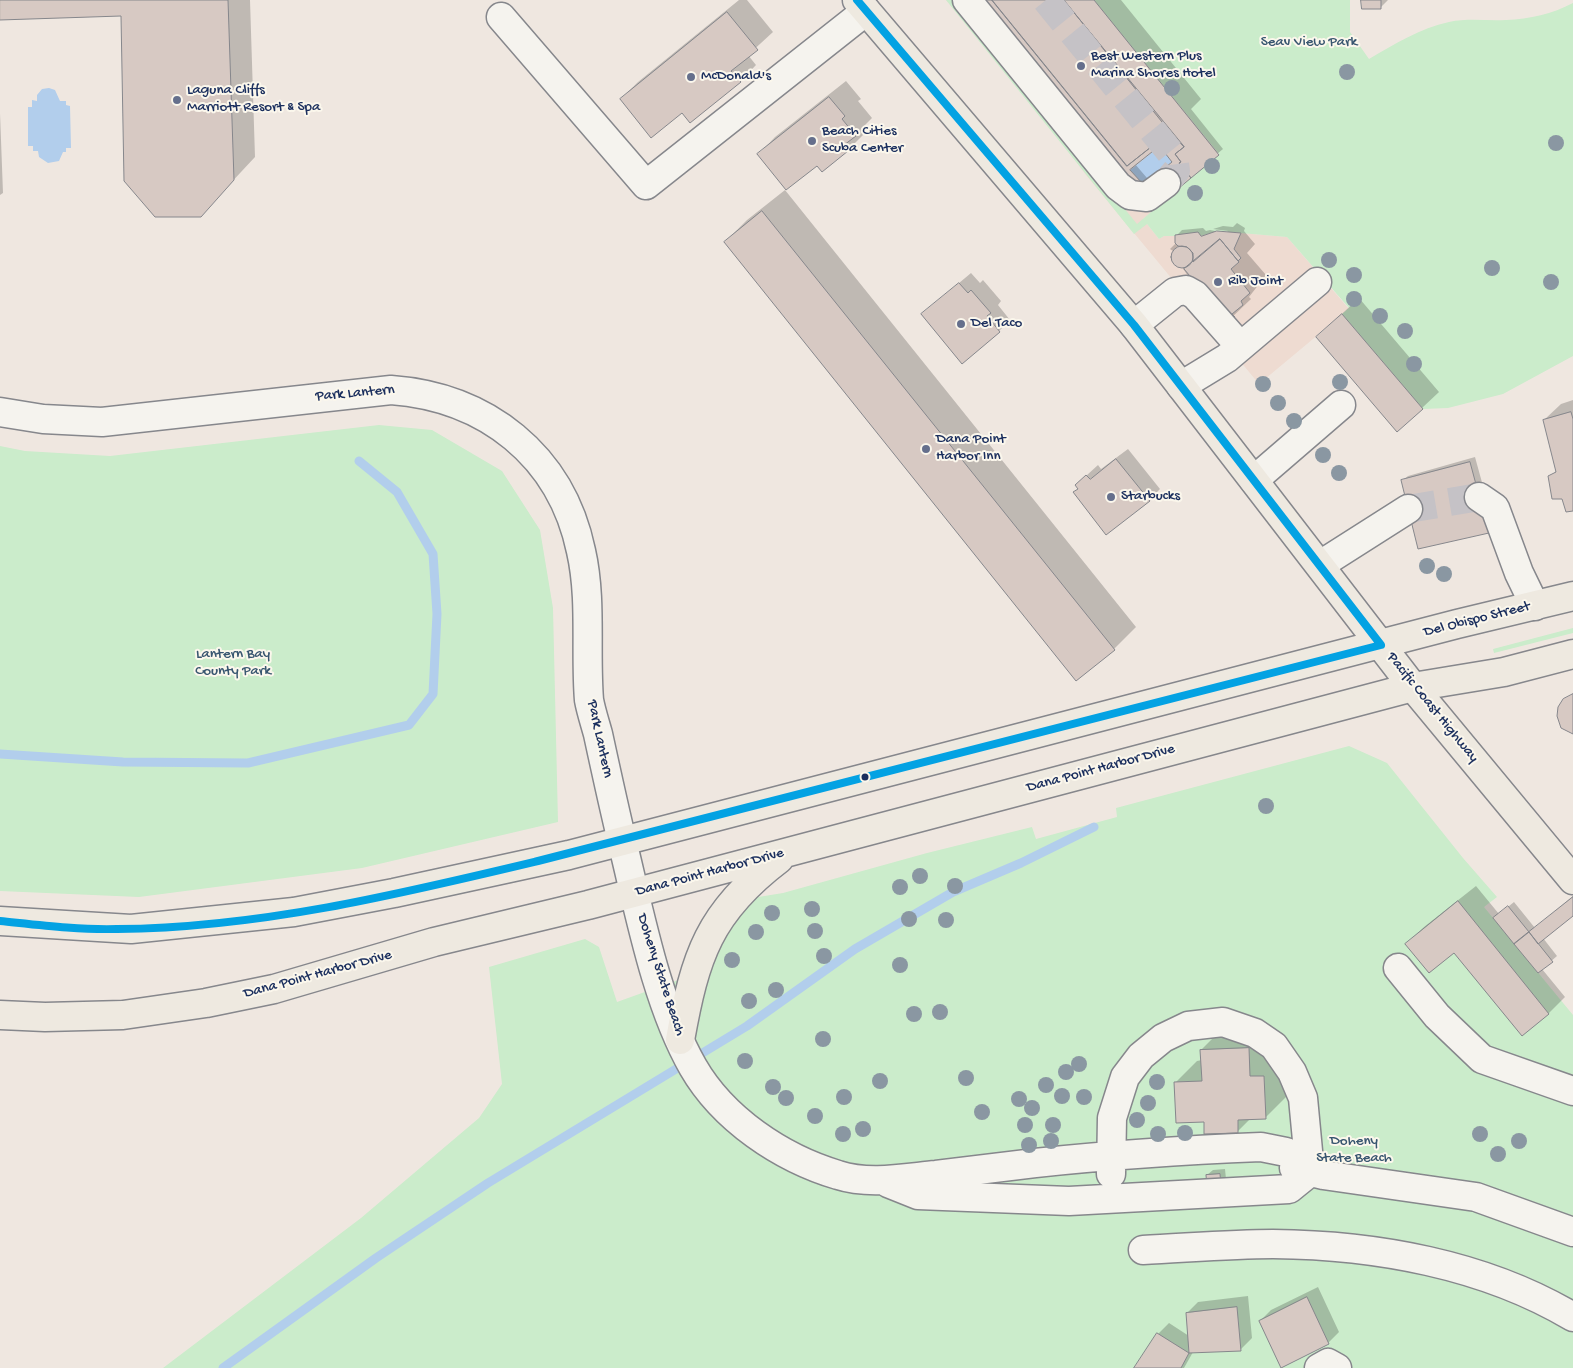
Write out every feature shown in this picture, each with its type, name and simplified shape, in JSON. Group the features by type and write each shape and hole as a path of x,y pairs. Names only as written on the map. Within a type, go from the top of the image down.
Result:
{"main road":[{"name":"Pacific Coast Highway","path":"862,6 1134,325 1413,687 1573,880"},
{"name":"Del Obispo Street","path":"1381,645 1573,596"},
{"path":"0,921 131,929 294,912 569,854 1381,645"},
{"path":"1413,687 1504,672 1573,654"},
{"name":"Dana Point Harbor Drive","path":"0,1015 45,1017 123,1015 206,1003 274,989 434,942 788,852 1413,687"},
{"path":"680,1040 692,982 700,956 718,920 746,886 788,852"}],"street":[{"path":"967,0 1118,186 1130,195 1147,197 1166,184"},
{"path":"501,16 646,185 862,6"},
{"path":"1181,386 1227,358 1317,282"},
{"path":"1134,325 1175,292 1186,290 1195,295 1240,346"},
{"name":"Park Lantern","path":"0,412 43,419 102,422 391,390 413,391 453,401 493,421 522,445 542,466 564,501 578,536 584,576 590,703 634,892"},
{"path":"1254,480 1342,405"},
{"path":"1479,497 1495,508 1519,573 1535,606"},
{"path":"1320,565 1408,509"},
{"name":"Doheny State Beach","path":"634,892 663,994 680,1040 693,1068 711,1093 762,1139 787,1155 814,1168 843,1177 881,1181 1111,1166"},
{"path":"1398,968 1437,1016 1482,1059 1573,1091"},
{"path":"1111,1166 1112,1118 1125,1077 1141,1056 1163,1038 1188,1026 1223,1022 1255,1033 1274,1046 1292,1072 1304,1098 1310,1172"},
{"path":"918,1195 1042,1180 1111,1166 1279,1163 1310,1172 1476,1197 1573,1232"},
{"name":"Doheny State Beach","path":"881,1181 918,1195 1069,1200 1289,1189 1310,1172"},
{"path":"1143,1250 1272,1244 1365,1249 1444,1265 1514,1288 1573,1317"},
{"path":"1319,1368 1328,1363 1337,1368"}],"shaded area":[{"path":"946,0 1094,0 1219,155 1143,219 1159,239 1164,236 1201,236 1217,231 1287,237 1349,309 1259,384 1086,175 1042,116"}],"green space":[{"name":"Seav View Park","path":"946,0 954,0 1137,224 1219,154 1094,0 1350,0 1350,32 1369,59 1408,37 1438,25 1463,20 1524,18 1549,13 1573,3 1573,356 1503,394 1448,408 1423,409 1342,314 1349,308 1287,237 1217,231 1201,236 1164,236 1159,239 1147,224 1134,234"},
{"name":"Lantern Bay County Park","path":"379,425 432,430 502,471 540,530 553,608 558,822 362,868 139,897 0,891 0,446 25,451 110,456"},
{"path":"1573,628 1573,633 1494,653 1493,649"},
{"name":"Doheny State Beach","path":"1349,746 1387,763 1463,858 1497,897 1484,907 1573,1015 1573,1368 163,1368 361,1218 479,1118 502,1084 489,967 585,939 599,947 617,1002 706,970 746,899 783,893 927,853 1032,827 1036,839 1117,817 1116,808"}],"water":[{"path":"49,88 55,90 60,101 66,101 66,105 70,106 71,148 66,148 66,152 63,152 59,161 48,163 39,157 38,151 33,151 33,146 28,146 28,107 32,107 32,100 37,101 37,95 42,89"},
{"path":"1155,150 1161,156 1165,153 1172,162 1146,183 1142,183 1130,170"}],"building":[{"name":"Laguna Cliffs Marriott Resort & Spa","path":"0,0 228,0 234,180 201,217 155,217 124,181 121,16 0,20"},
{"path":"986,0 992,0 1127,166 1170,132 1184,147 1175,154 1181,162 1179,163 1191,178 1173,193 1139,188","holes":["1155,150 1161,157 1165,153 1172,162 1146,183 1142,183 1130,170"]},
{"name":"Best Western Plus Marina Shores Hotel","path":"992,0 1064,0 1170,132 1127,166"},
{"path":"1064,0 1094,0 1219,155 1191,178 1179,163 1181,162 1175,154 1184,147"},
{"path":"1361,0 1381,0 1381,9 1362,9"},
{"name":"McDonald's","path":"727,12 758,50 731,71 741,82 690,123 682,113 651,138 620,99"},
{"name":"Beach Cities Scuba Center","path":"829,97 845,116 842,119 856,136 844,145 848,151 822,172 817,166 786,190 757,154"},
{"path":"762,211 1115,650 1076,681 724,242"},
{"path":"1217,231 1241,233 1234,249 1241,258 1238,261 1220,239 1193,262 1193,253 1187,247 1178,246 1175,243 1175,235 1198,232 1201,236"},
{"name":"Rib Joint","path":"1220,239 1239,262 1231,269 1250,293 1241,301 1243,305 1232,314 1235,317 1229,322 1184,269"},
{"path":"1182,246 1190,249 1193,257 1190,265 1182,268 1174,265 1171,257 1174,249"},
{"name":"Del Taco","path":"959,283 968,293 971,290 991,313 987,316 1000,332 962,364 921,314"},
{"path":"1342,314 1423,409 1397,432 1316,337"},
{"path":"1571,412 1573,419 1573,511 1566,512 1562,499 1552,499 1548,476 1556,472 1543,420"},
{"name":"Starbucks","path":"1116,459 1150,501 1106,535 1073,492 1078,489 1075,485 1086,475 1090,479"},
{"path":"1470,462 1489,533 1418,549 1401,480"},
{"path":"1573,694 1573,734 1561,728 1557,716 1558,707 1563,699"},
{"path":"1573,897 1573,916 1538,944 1529,932"},
{"path":"1458,901 1549,1014 1522,1036 1454,953 1429,973 1405,944"},
{"path":"1508,906 1529,932 1514,944 1493,918"},
{"path":"1529,932 1553,962 1538,973 1514,944"},
{"path":"1249,1048 1250,1076 1264,1076 1266,1119 1238,1120 1238,1133 1204,1134 1204,1122 1176,1123 1174,1082 1202,1081 1200,1050"},
{"path":"1220,1174 1221,1186 1207,1187 1206,1175"},
{"path":"1307,1297 1329,1344 1281,1368 1259,1321"},
{"path":"1237,1307 1241,1351 1189,1353 1186,1313"},
{"path":"1157,1333 1189,1353 1181,1368 1134,1368"}],"waterway":[{"path":"0,754 123,762 248,763 409,725 433,694 437,614 433,554 397,492 359,461"},
{"path":"223,1368 376,1258 488,1183 747,1026 855,949 953,892 1021,863 1094,827"}],"tunnel":[{"path":"1046,0 1174,157 1176,171 1166,183"},
{"path":"1408,509 1479,497"}],"transit line":[{"path":"0,921 88,929 170,927 276,916 382,897 538,861 1381,645 1134,325 857,0"}],"place":[{"name":"Best Western Plus Marina Shores Hotel","path":"1081,66"},
{"name":"McDonald's","path":"691,77"},
{"name":"Laguna Cliffs Marriott Resort & Spa","path":"177,100"},
{"name":"Beach Cities Scuba Center","path":"812,141"},
{"name":"Rib Joint","path":"1218,282"},
{"name":"Del Taco","path":"961,324"},
{"name":"Dana Point Harbor Inn","path":"926,449"},
{"name":"Starbucks","path":"1111,497"}]}
